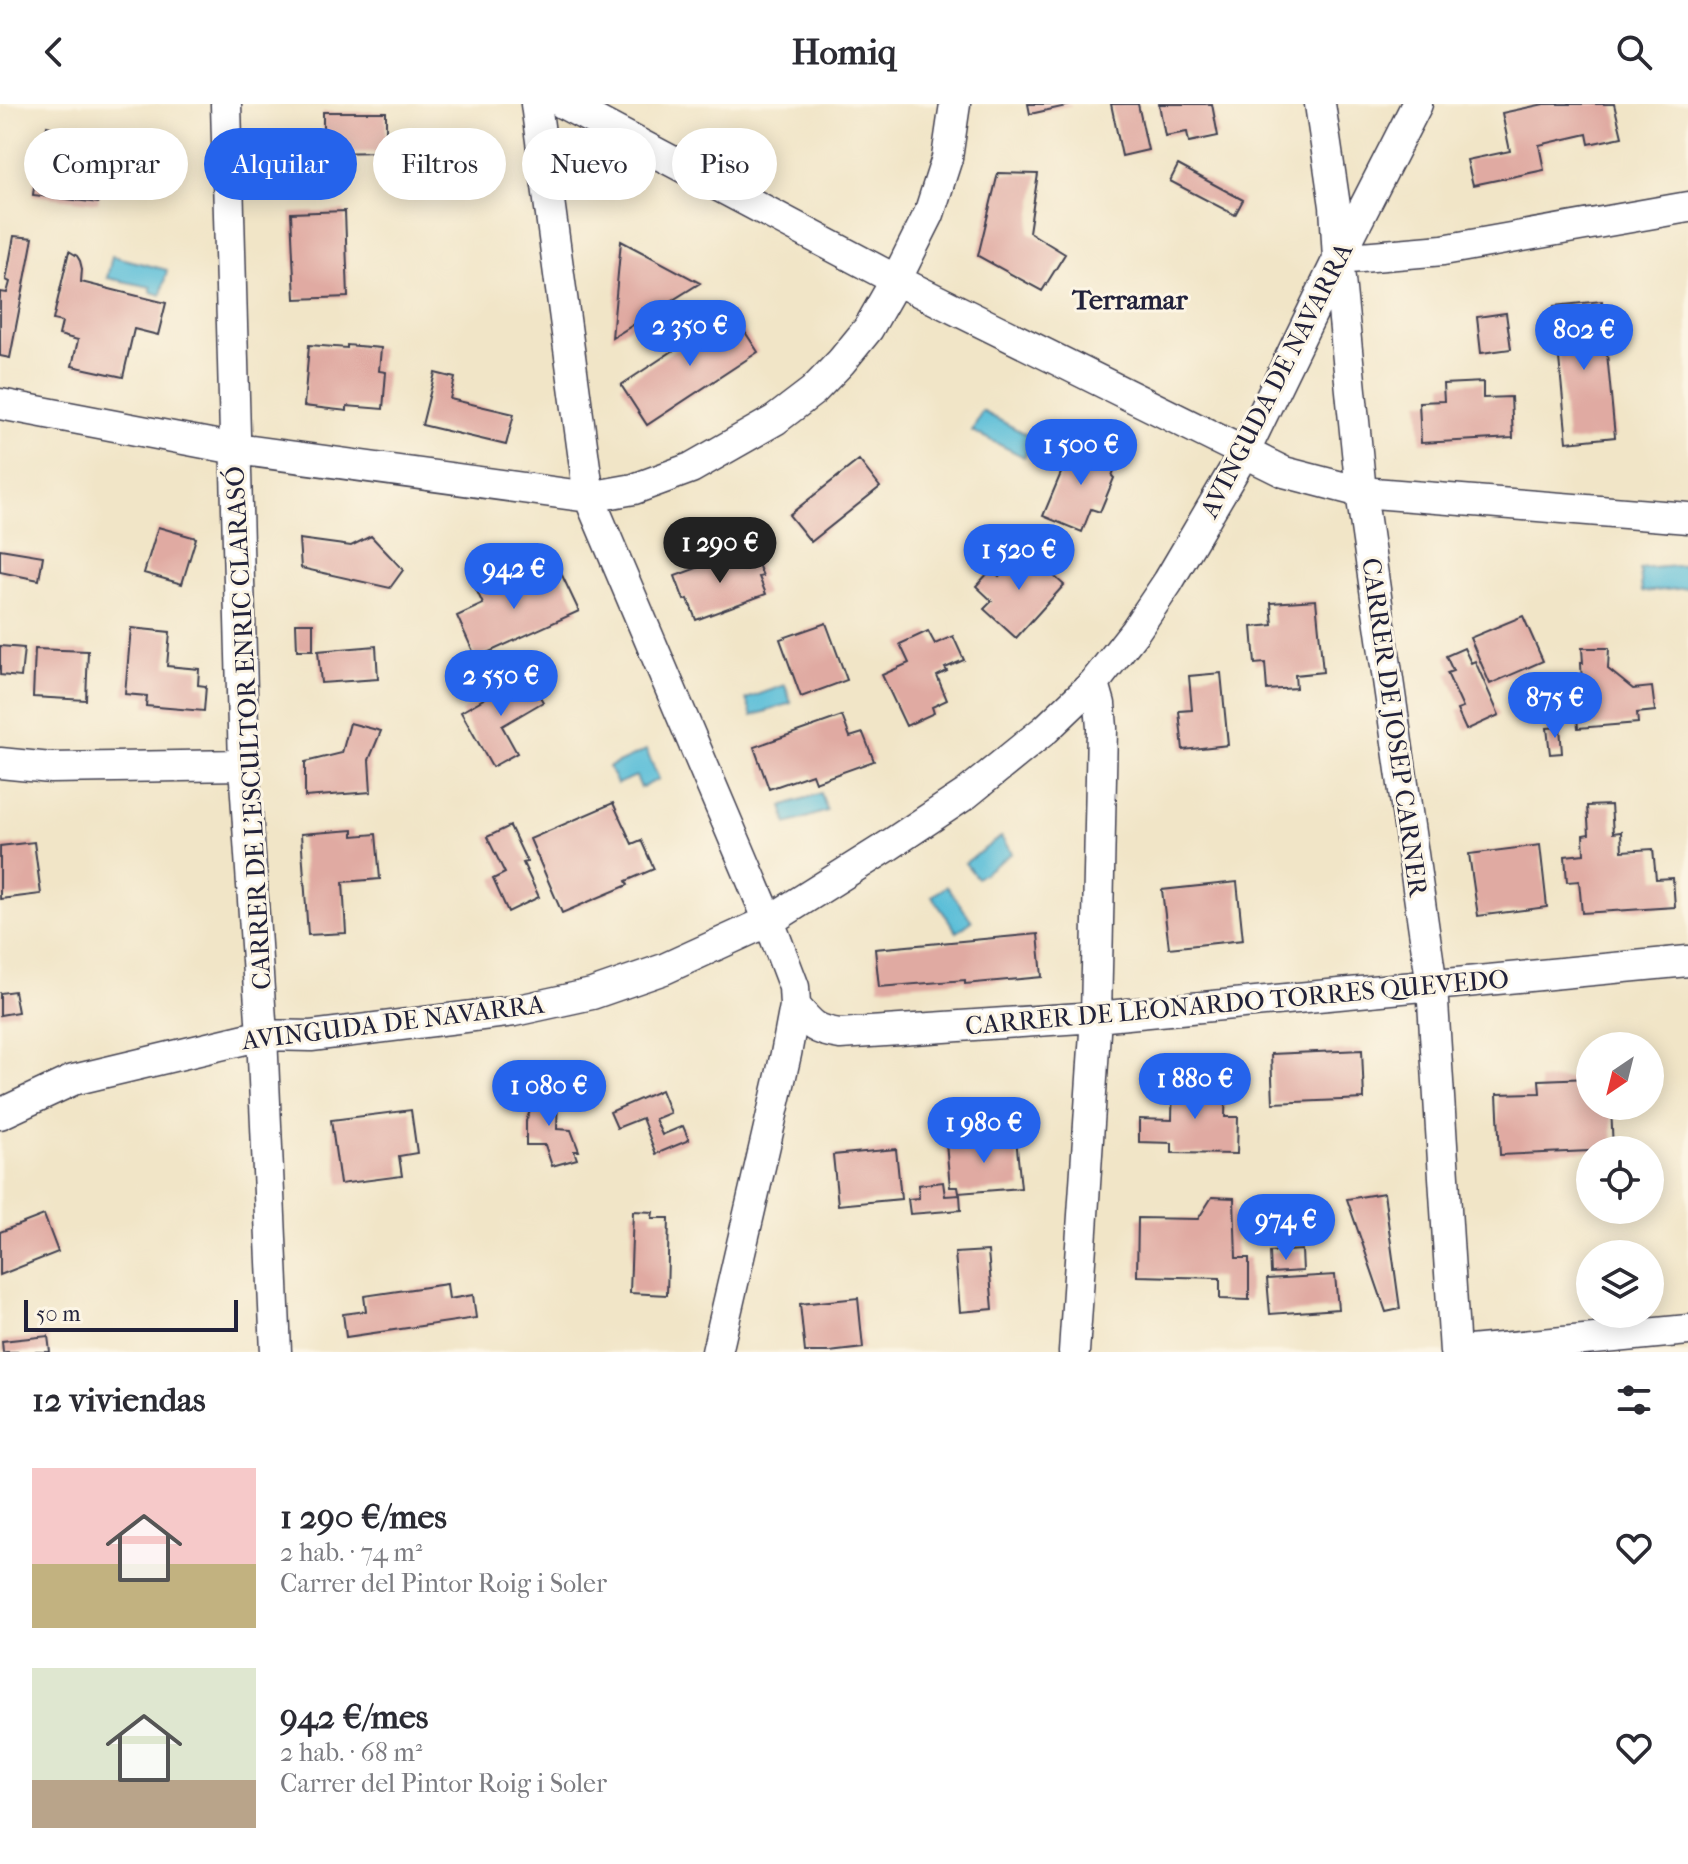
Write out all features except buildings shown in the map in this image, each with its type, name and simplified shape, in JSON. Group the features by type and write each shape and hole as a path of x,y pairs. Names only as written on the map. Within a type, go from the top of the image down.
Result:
{"street":[{"name":"CARRER DE L'ESCULTOR ENRIC CLARASÓ","path":"226,104 244,765 262,1035 276,1352"},
{"path":"536,104 589,497 769,921 794,987 795,1006 786,1054 717,1352"},
{"path":"564,104 896,280 1284,472 1361,492 1688,518"},
{"path":"0,404 236,449 589,497 634,489 691,468 775,420 813,391 841,362 868,329 929,214 947,158 955,104"},
{"name":"CARRER DE JOSEP CARNER","path":"1320,104 1335,206 1361,492 1432,986 1457,1352"},
{"name":"AVINGUDA DE NAVARRA","path":"0,1114 73,1080 262,1035 311,1036 514,1011 577,997 664,969 769,921 966,794 1046,729 1094,683 1168,582 1244,453 1417,104"},
{"path":"1338,259 1443,250 1688,207"},
{"path":"1074,1352 1096,1017 1102,728 1094,683"},
{"path":"0,763 51,768 244,765"},
{"name":"CARRER DE LEONARDO TORRES QUEVEDO","path":"795,1006 821,1031 840,1034 1096,1017 1688,961"},
{"path":"1457,1352 1688,1330"}],"water":[{"path":"112,256 167,270 161,295 151,292 151,287 107,278"},
{"path":"982,411 1033,438 1024,457 972,431"},
{"path":"1688,565 1688,588 1642,592 1640,569"},
{"path":"785,685 791,703 752,716 746,699"},
{"path":"646,750 659,779 641,788 636,776 617,784 609,767"},
{"path":"821,793 827,811 787,824 782,806"},
{"path":"1001,837 1012,853 977,878 965,863"},
{"path":"947,886 972,921 957,932 932,896"}],"district":[{"name":"Terramar","path":"1130,299"}]}
